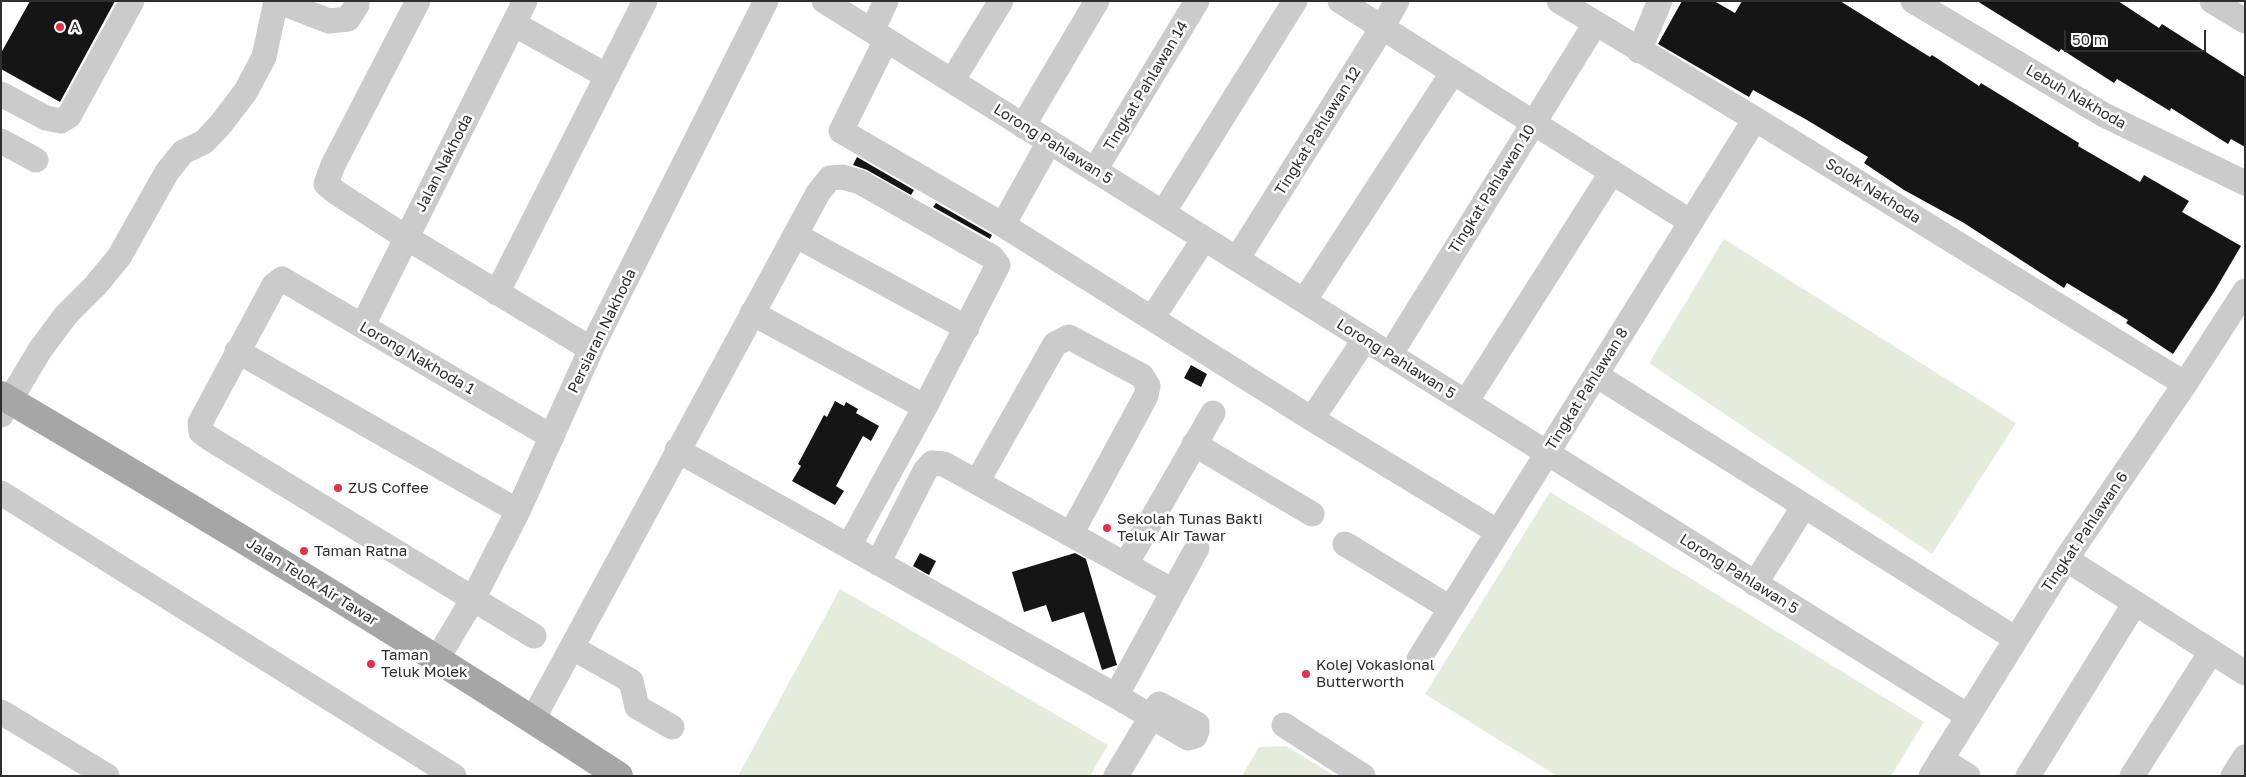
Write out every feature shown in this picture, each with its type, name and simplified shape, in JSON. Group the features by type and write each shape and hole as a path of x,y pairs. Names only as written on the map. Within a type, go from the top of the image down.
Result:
{"main road":[{"name":"Jalan Telok Air Tawar","path":"4,403 145,480 437,659 619,776"}],"street":[{"path":"1,94 46,118 61,121 69,116 132,1"},
{"path":"4,403 66,315 95,286 119,257 166,172 183,152 204,142 221,124 246,91 264,57 276,1 329,21 348,19 357,5 357,1"},
{"path":"418,1 333,165 326,184 406,238 592,349"},
{"name":"Jalan Nakhoda","path":"362,325 526,1"},
{"path":"497,293 645,1"},
{"name":"Persiaran Nakhoda","path":"437,659 473,599 518,511 592,349 766,1"},
{"name":"Lorong Pahlawan 5","path":"824,1 1968,716"},
{"path":"886,1 879,35 841,131 1003,225 1152,317 1312,420 1498,532"},
{"path":"952,81 1001,1"},
{"path":"1023,126 1097,1"},
{"name":"Tingkat Pahlawan 14","path":"1095,170 1197,1"},
{"path":"1163,213 1295,1"},
{"path":"1340,1 1691,222"},
{"name":"Tingkat Pahlawan 12","path":"1237,259 1397,1"},
{"name":"Solok Nakhoda","path":"1559,1 1639,51 1755,119 2185,384"},
{"path":"1639,51 1660,1"},
{"name":"Lebuh Nakhoda","path":"1913,1 2104,115 2245,183"},
{"path":"2212,1 2245,21"},
{"path":"514,24 607,76"},
{"name":"Tingkat Pahlawan 10","path":"1390,355 1595,24"},
{"path":"1304,301 1453,72"},
{"name":"Tingkat Pahlawan 8","path":"1419,658 1755,119"},
{"path":"1,141 36,160"},
{"path":"1003,225 1049,142"},
{"path":"1466,402 1612,172"},
{"path":"533,719 573,648 677,450 818,193 830,178 842,177 860,182 992,257 998,265 926,407 849,546"},
{"path":"795,235 967,328"},
{"path":"1152,317 1204,239"},
{"name":"Lorong Nakhoda 1","path":"237,351 274,285 282,279 552,437"},
{"name":"Tingkat Pahlawan 6","path":"1936,768 2066,559 2245,292"},
{"path":"752,314 926,407"},
{"path":"977,482 1055,344 1069,337 1142,376 1148,386 1146,396 1072,534"},
{"path":"1312,420 1365,339"},
{"path":"518,511 237,351 200,423 201,432 534,636"},
{"path":"1596,375 2016,639"},
{"path":"1126,564 1212,413"},
{"path":"1194,444 1312,514"},
{"path":"677,450 1151,716 1116,776"},
{"path":"878,563 925,471 932,463 944,464 1173,591"},
{"path":"1,493 454,776"},
{"path":"1755,584 1804,506"},
{"path":"1345,544 1450,608"},
{"path":"1116,696 1197,548"},
{"path":"2066,559 2245,673"},
{"path":"2028,776 2135,603"},
{"path":"573,648 631,681 637,707 672,727"},
{"path":"2132,776 2211,652"},
{"path":"1,712 107,776"},
{"path":"1284,725 1363,776"},
{"path":"2233,776 2245,758"},
{"path":"1936,768 1968,776"}],"green space":[{"path":"1724,239 2016,423 1932,554 1649,363"},
{"path":"1550,492 1924,722 1891,776 1557,776 1425,694"},
{"path":"840,589 1108,745 1090,776 738,776"},
{"path":"1286,746 1335,776 1242,776 1259,747"}],"building":[{"name":"A","path":"30,1 115,1 60,102 1,69 1,53"},
{"path":"1682,1 1714,1 1735,13 1742,1 1840,1 1930,57 1932,55 1979,86 1981,83 2079,143 2078,146 2140,182 2144,175 2189,201 2182,212 2241,246 2214,292 2173,354 2126,323 2128,320 2067,283 2064,288 1964,223 1904,190 1864,163 1868,157 1807,120 1753,90 1749,97 1658,44"},
{"path":"1977,1 2118,1 2159,28 2162,24 2245,77 2245,147 2231,139 2228,144 2171,108 2170,111 2117,79 2114,83 2061,49 2059,52"},
{"path":"857,157 914,190 911,195 867,170 853,165"},
{"path":"936,203 992,235 990,239 933,207"},
{"path":"1191,365 1207,374 1201,387 1184,378"},
{"path":"835,401 844,406 846,402 858,409 856,413 879,426 871,441 863,436 836,486 844,491 835,505 792,481 801,466 798,464 824,415 827,417"},
{"path":"920,553 936,561 929,575 913,566"},
{"path":"1075,553 1086,559 1117,665 1102,670 1084,612 1052,622 1046,605 1024,612 1012,572"}],"place":[{"name":"A","path":"60,27"},
{"name":"ZUS Coffee","path":"338,488"},
{"name":"Sekolah Tunas Bakti Teluk Air Tawar","path":"1107,528"},
{"name":"Taman Ratna","path":"304,551"},
{"name":"Taman Teluk Molek","path":"371,664"},
{"name":"Kolej Vokasional Butterworth","path":"1306,674"}]}
